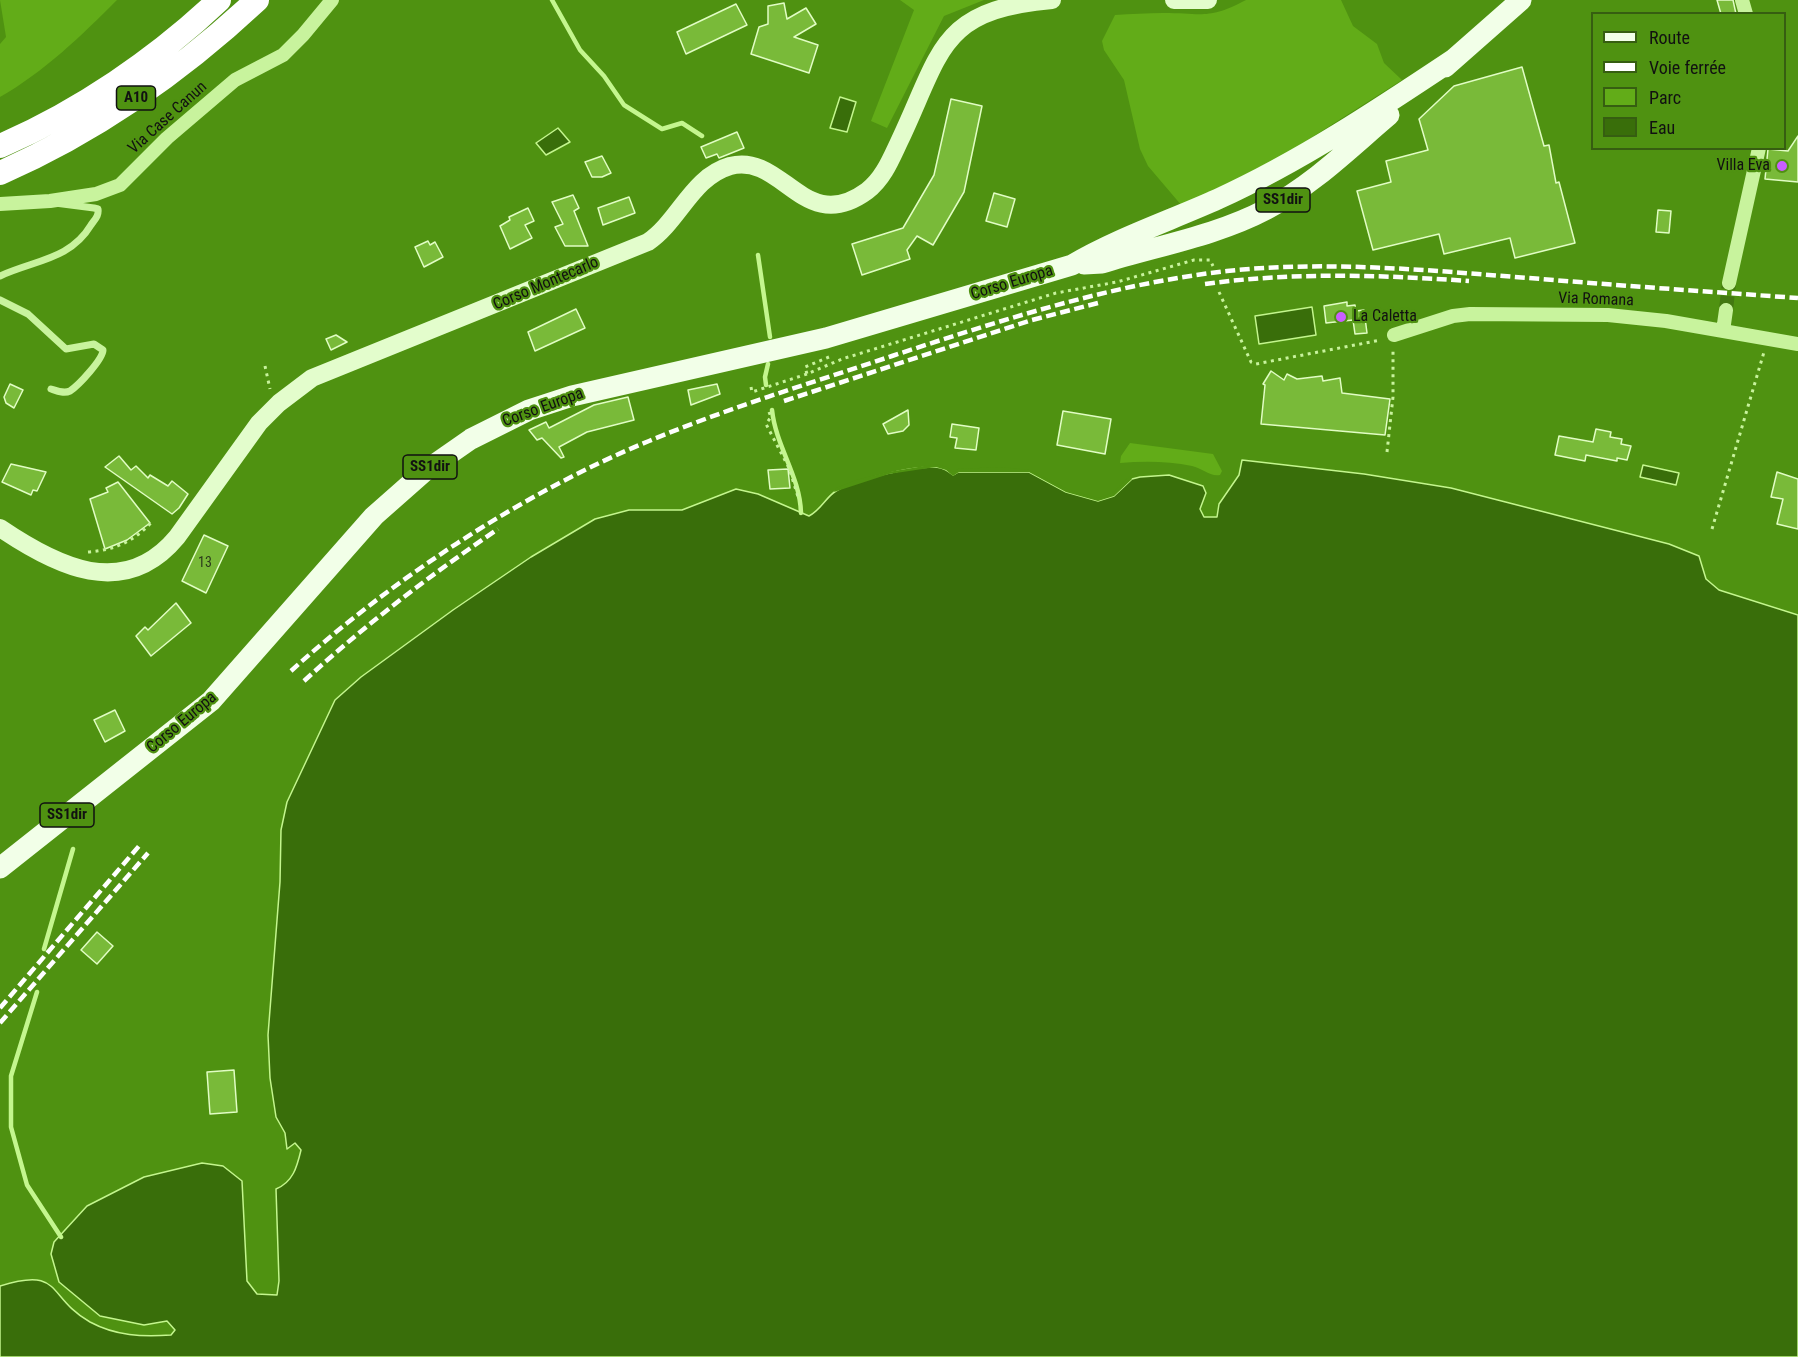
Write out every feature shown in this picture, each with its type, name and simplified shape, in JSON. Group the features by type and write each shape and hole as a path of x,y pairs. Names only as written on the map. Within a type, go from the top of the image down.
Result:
{"highway":[{"name":"A10","path":"0,146 53,119 113,83 169,43 219,0"},
{"name":"A10","path":"0,173 68,140 140,96 198,53 257,0"}],"main road":[{"name":"Corso Montecarlo","path":"0,528 43,554 77,568 109,573 138,568 153,560 172,543 247,438 279,403 312,378 466,318 566,274 648,242 669,226 707,179 730,166 747,165 767,171 810,201 835,204 853,199 868,190 883,174 935,62 958,31 977,17 992,10 1052,0"},
{"path":"1174,0 1208,0"},
{"name":"Corso Europa","path":"0,868 211,700 354,537 399,490 444,456 481,434 529,410 572,396 826,338 1072,265 1101,263 1266,210 1301,189 1521,0"},
{"name":"Corso Europa","path":"1072,265 1095,251 1232,192 1372,114 1454,59"},
{"path":"1232,192 1228,209 1243,219"}],"street":[{"name":"Via Case Canun","path":"0,204 50,201 96,194 127,180 167,138 235,80 283,55 332,0"},
{"path":"1729,284 1759,150"},
{"path":"1723,331 1726,310"},
{"name":"Via Romana","path":"1394,335 1453,316 1470,314 1608,315 1666,321 1798,344"}],"lane":[{"path":"0,276 22,266 48,261 65,253 85,236 98,215 98,209 59,205 50,201"},
{"path":"0,300 28,314 66,349 94,344 103,350 100,360 71,390 64,393 51,389"}],"path":[{"path":"751,387 752,392 807,374 842,359 1056,293 1117,282 1194,260 1210,260 1212,266"},
{"path":"1219,292 1251,362 1256,364 1394,335 1393,397 1387,452"},
{"path":"1712,529 1768,339"},
{"path":"807,374 805,367 829,357"},
{"path":"265,366 271,393 279,403"},
{"path":"769,412 771,417 766,424 789,468 799,500"},
{"path":"99,552 132,540 153,521"}],"green space":[{"path":"0,0 117,0 47,65 0,97 0,44 6,37"},
{"path":"900,0 984,0 944,16 887,128 871,121 914,10"},
{"path":"1246,0 1341,0 1353,26 1377,44 1384,63 1402,80 1284,155 1182,206 1148,166 1140,149 1124,80 1104,50 1102,41 1115,15 1214,13"},
{"path":"1130,443 1213,454 1222,471 1220,475 1216,475 1196,467 1174,463 1120,463 1121,456"}],"water":[{"path":"840,97 856,102 847,132 830,128"},
{"path":"558,128 570,142 546,155 536,143"},
{"path":"1312,307 1316,335 1259,344 1255,316"},
{"path":"1242,460 1364,474 1451,488 1669,544 1699,556 1706,579 1719,590 1798,615 1798,1357 0,1357 0,1286 20,1281 45,1282 76,1312 100,1327 119,1333 150,1336 171,1335 175,1330 167,1321 144,1325 100,1316 59,1282 51,1254 54,1242 87,1206 144,1177 202,1163 223,1166 242,1181 247,1281 257,1294 277,1295 279,1281 276,1189 290,1178 296,1168 301,1150 295,1143 287,1149 285,1133 276,1117 270,1078 268,1035 280,882 281,830 287,802 335,700 361,677 453,610 531,557 595,519 629,510 682,510 736,489 758,494 809,516 832,494 845,486 899,471 926,467 941,468 953,475 958,472 1029,472 1066,492 1098,501 1114,496 1132,479 1169,475 1203,486 1206,493 1200,509 1204,517 1217,517 1219,504 1239,475"},
{"path":"1643,465 1679,473 1676,485 1640,477"}],"pier":[{"path":"936,464 947,467 953,472 958,469 1001,467 1029,470 1068,489 1098,498 1112,493 1130,476 1132,479 1114,496 1098,501 1066,492 1029,472 959,472 953,476 946,470 936,467 889,474 834,492 836,488 856,480"}],"building":[{"path":"1717,0 1733,0 1736,12 1720,12"},
{"path":"784,3 787,19 806,8 816,24 794,37 818,45 809,73 751,54 759,27 768,24 768,6"},
{"path":"736,4 747,25 686,54 677,32"},
{"path":"1522,67 1544,146 1549,145 1556,183 1559,182 1575,243 1515,258 1510,238 1444,254 1439,234 1373,250 1357,191 1391,182 1386,161 1428,150 1419,119 1454,86"},
{"path":"951,99 982,106 964,192 933,245 917,236 907,250 910,259 862,275 852,244 903,228 934,175"},
{"path":"737,132 744,148 719,158 717,154 706,158 701,147"},
{"name":"Villa Eva","path":"1798,136 1798,182 1765,179 1768,150 1788,151"},
{"path":"602,156 611,173 602,177 592,177 585,162"},
{"path":"994,193 1015,199 1007,227 986,221"},
{"path":"573,195 579,208 574,211 588,246 565,246 555,227 563,224 552,202"},
{"path":"629,197 635,213 603,225 598,208"},
{"path":"528,208 534,221 525,225 532,238 510,249 500,226 510,220 509,217"},
{"path":"1658,210 1671,211 1669,233 1656,232"},
{"path":"428,241 430,245 435,242 443,257 424,267 415,247"},
{"path":"1347,302 1347,306 1355,305 1356,311 1364,310 1367,333 1355,334 1353,320 1326,323 1324,306"},
{"path":"576,309 585,328 535,351 528,332"},
{"path":"336,335 347,342 331,350 326,339"},
{"path":"1271,371 1284,380 1287,374 1297,379 1322,376 1323,381 1340,378 1342,393 1390,399 1385,435 1261,424 1265,385 1263,384"},
{"path":"10,384 23,390 14,408 6,403 4,397"},
{"path":"717,384 720,394 691,405 688,390"},
{"path":"628,397 634,420 587,432 559,447 564,457 561,458 542,438 537,440 529,430 546,422 549,428 594,405"},
{"path":"908,410 909,425 903,431 888,434 883,424"},
{"path":"1063,411 1111,419 1105,454 1057,445"},
{"path":"952,424 979,428 976,450 955,448 957,438 950,437"},
{"path":"1596,429 1611,432 1610,437 1622,439 1621,444 1631,446 1627,460 1617,458 1617,461 1586,455 1585,461 1555,455 1559,436 1593,442"},
{"path":"119,456 131,470 136,466 148,478 150,475 168,486 172,481 188,494 179,508 172,514 105,467"},
{"path":"11,464 46,472 37,491 33,490 31,495 2,482"},
{"path":"788,469 790,488 770,489 768,470"},
{"path":"1777,472 1798,479 1798,529 1777,524 1783,499 1771,497"},
{"path":"118,482 150,523 127,540 105,549 90,499 108,492 106,488"},
{"path":"204,535 228,546 206,593 182,581"},
{"path":"176,603 191,623 151,656 136,636 145,627 148,630"},
{"path":"115,710 125,731 105,742 94,720"},
{"path":"97,932 113,946 97,964 81,950"},
{"path":"234,1070 237,1112 210,1114 207,1072"}],"waterway":[{"path":"552,0 580,50 604,76 624,105 662,129 682,123 702,136"},
{"path":"758,255 770,337"},
{"path":"766,385 768,364"},
{"path":"772,410 774,424 797,487 801,513"},
{"path":"44,949 73,849"},
{"path":"37,992 11,1076 11,1127 27,1185 61,1237"}],"tunnel":[{"path":"1726,310 1729,283"}],"railway":[{"path":"291,671 372,604 461,541 507,512 602,462 679,429 770,396 975,329 1099,294 1227,271 1305,266 1423,270 1798,298"},
{"path":"1205,284 1304,276 1403,277 1469,281"},
{"path":"784,401 1032,320 1102,302"},
{"path":"304,681 398,602 498,529"},
{"path":"0,1008 139,846"},
{"path":"0,1023 148,853"}],"place":[{"name":"Villa Eva","path":"1782,166"},
{"name":"La Caletta","path":"1341,317"}]}
